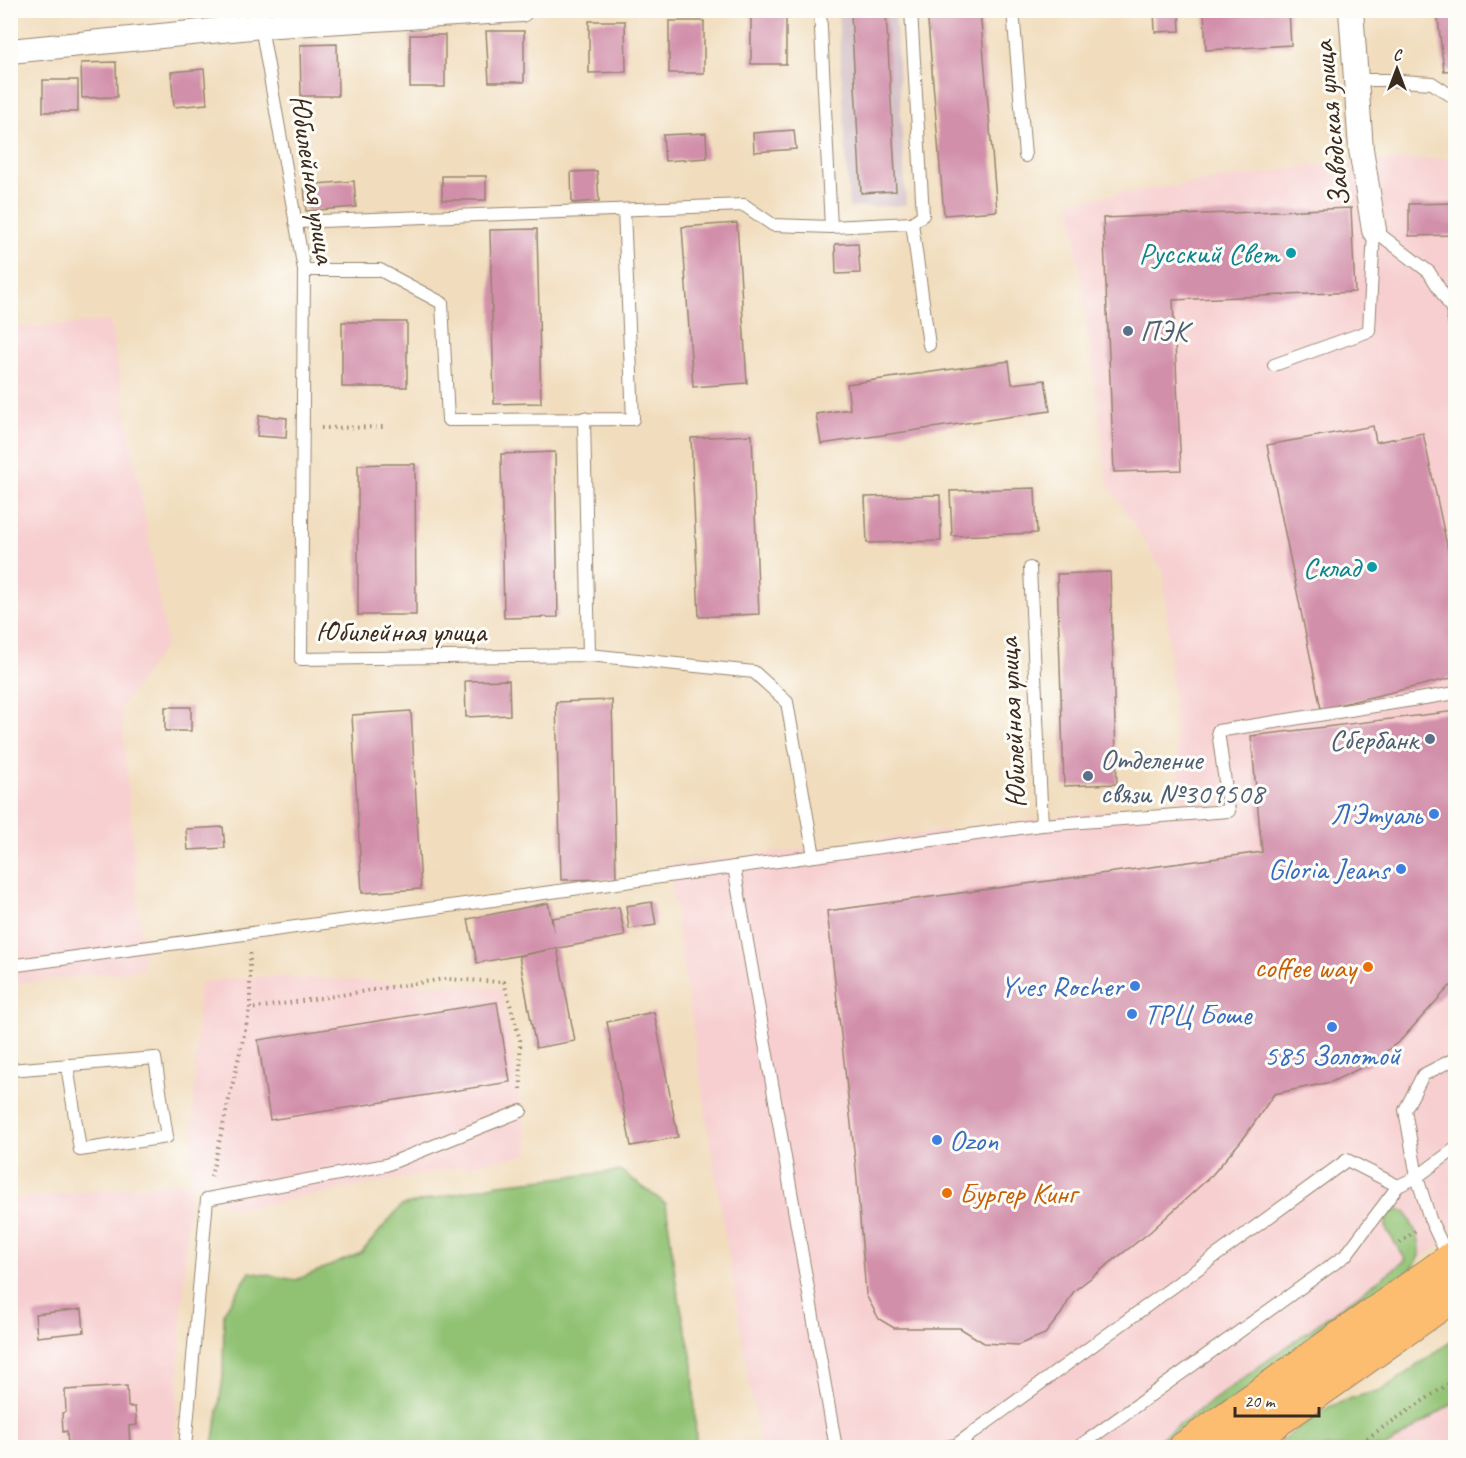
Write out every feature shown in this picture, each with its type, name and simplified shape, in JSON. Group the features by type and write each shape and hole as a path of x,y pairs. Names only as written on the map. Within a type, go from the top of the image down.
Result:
{"main road":[{"path":"1185,1448 1454,1263"},
{"path":"1238,1448 1455,1293"}],"street":[{"path":"10,51 261,18 521,10"},
{"name":"Заводская улица","path":"1351,10 1362,149 1374,230"}],"lane":[{"path":"820,10 831,227"},
{"path":"296,222 744,205 773,225 831,227 912,223 923,215 911,10"},
{"path":"1013,10 1025,156"},
{"name":"Юбилейная улица","path":"261,18 304,270 301,659 589,655 754,672 787,702 814,856"},
{"path":"1356,81 1432,83 1455,99"},
{"path":"304,270 380,270 442,303 448,420 633,419 624,210"},
{"path":"912,223 929,345"},
{"path":"1374,230 1430,272 1454,309 1455,331"},
{"path":"1274,365 1369,331 1374,230"},
{"path":"584,418 589,655"},
{"name":"Юбилейная улица","path":"10,966 1042,825 1030,568"},
{"path":"1042,825 1229,811 1218,731 1455,693"},
{"path":"734,867 836,1448"},
{"path":"10,1070 67,1065 155,1058 167,1137 80,1150 67,1065"},
{"path":"1454,1263 1430,1219 1417,1177 1405,1110 1423,1075 1455,1058"},
{"path":"185,1448 207,1199 386,1165 521,1111"},
{"path":"1077,1448 1346,1255 1398,1186 1417,1177 1455,1148"},
{"path":"940,1448 956,1445 1347,1160 1398,1186"}],"path":[{"path":"303,428 386,427"},
{"path":"207,1199 250,1009 250,933"},
{"path":"250,1009 444,979 504,982 520,1041 521,1111"},
{"path":"1352,1448 1455,1378"}],"shaded area":[{"path":"838,11 895,11 906,205 849,208"},
{"path":"1455,158 1455,1234 1158,1447 760,1447 668,866 1180,801 1164,573 1108,484 1070,201 1332,163"},
{"path":"110,321 167,643 121,707 144,969 11,984 11,328"},
{"path":"266,976 501,988 529,1154 235,1210 190,1182 174,1447 11,1448 11,1199 190,1181 199,982"},
{"path":"1455,1374 1455,1447 1353,1448"}],"green space":[{"path":"621,1171 666,1204 677,1289 693,1364 696,1440 689,1447 213,1447 223,1377 224,1312 250,1272 296,1280 361,1253 401,1206 499,1184"},
{"path":"1396,1209 1406,1212 1420,1245 1418,1259 1406,1278 1165,1447 1147,1448 1406,1260 1386,1229 1386,1217"},
{"path":"1456,1340 1455,1402 1386,1447 1272,1447 1329,1407 1351,1398 1382,1390"}],"building":[{"path":"927,10 980,10 997,211 944,215"},
{"path":"1154,10 1179,10 1180,31 1155,32"},
{"path":"1204,10 1289,10 1291,45 1206,50"},
{"path":"1437,10 1456,10 1456,70 1444,71"},
{"path":"751,12 786,12 786,64 751,64"},
{"path":"886,12 896,191 861,193 851,14"},
{"path":"589,21 625,21 626,72 589,73"},
{"path":"669,21 704,21 704,73 669,73"},
{"path":"486,31 524,31 524,82 489,82"},
{"path":"410,35 445,35 445,87 410,87"},
{"path":"337,44 338,96 301,96 300,45"},
{"path":"116,62 117,97 82,98 81,63"},
{"path":"204,69 207,104 174,107 171,72"},
{"path":"43,80 78,80 78,112 43,112"},
{"path":"794,130 796,149 754,152 753,133"},
{"path":"706,133 707,158 665,161 663,135"},
{"path":"597,171 599,201 572,203 571,172"},
{"path":"442,176 486,176 486,200 442,200"},
{"path":"354,181 356,207 306,211 304,185"},
{"path":"1456,203 1456,235 1409,236 1409,204"},
{"path":"1351,208 1355,292 1173,300 1181,470 1114,472 1103,218"},
{"path":"737,223 747,383 693,387 682,227"},
{"path":"537,229 541,403 494,404 490,230"},
{"path":"858,243 860,273 836,274 835,244"},
{"path":"342,322 407,322 407,387 342,387"},
{"path":"1009,361 1012,384 1045,380 1050,411 821,444 816,414 850,409 847,384"},
{"path":"259,415 287,418 286,438 257,436"},
{"name":"Склад","path":"1373,426 1376,442 1423,433 1456,588 1456,677 1321,709 1267,445"},
{"path":"752,435 759,614 699,617 691,438"},
{"path":"555,452 558,617 504,618 501,454"},
{"path":"415,464 416,615 358,615 358,465"},
{"path":"1035,488 1037,533 952,536 950,491"},
{"path":"940,495 941,541 867,543 865,497"},
{"path":"1110,572 1117,784 1064,786 1057,574"},
{"path":"509,680 510,715 466,717 465,681"},
{"path":"612,700 616,879 561,880 556,702"},
{"path":"165,707 191,707 191,731 165,731"},
{"path":"411,711 421,889 362,893 352,715"},
{"name":"ТРЦ Боше","path":"1456,711 1456,983 1449,987 1401,1040 1371,1063 1331,1082 1274,1094 1246,1135 1212,1175 1150,1232 1074,1291 1061,1314 1045,1334 1018,1345 984,1343 960,1328 894,1328 879,1319 866,1295 856,1168 827,911 1262,852 1251,736"},
{"path":"223,827 225,848 188,850 186,829"},
{"path":"652,902 656,925 629,929 626,906"},
{"path":"548,903 554,931 552,918 619,907 625,936 477,963 468,919"},
{"path":"557,948 575,1041 536,1048 519,956"},
{"path":"497,1002 510,1082 270,1120 258,1040"},
{"path":"654,1012 678,1137 631,1146 607,1022"},
{"path":"82,1309 84,1332 37,1337 35,1314"},
{"path":"127,1386 128,1407 135,1407 137,1425 129,1426 130,1448 68,1448 67,1431 63,1432 62,1413 66,1412 65,1390"}],"place":[{"name":"Русский Свет","path":"1291,253"},
{"name":"ПЭК","path":"1128,331"},
{"name":"Склад","path":"1372,567"},
{"name":"Сбербанк","path":"1430,739"},
{"name":"Отделение связи №309508","path":"1088,776"},
{"name":"Л'Этуаль","path":"1434,814"},
{"name":"Gloria Jeans","path":"1401,869"},
{"name":"coffee way","path":"1368,967"},
{"name":"Yves Rocher","path":"1135,986"},
{"name":"ТРЦ Боше","path":"1132,1014"},
{"name":"585 Золотой","path":"1332,1027"},
{"name":"Ozon","path":"937,1140"},
{"name":"Бургер Кинг","path":"947,1193"}]}
